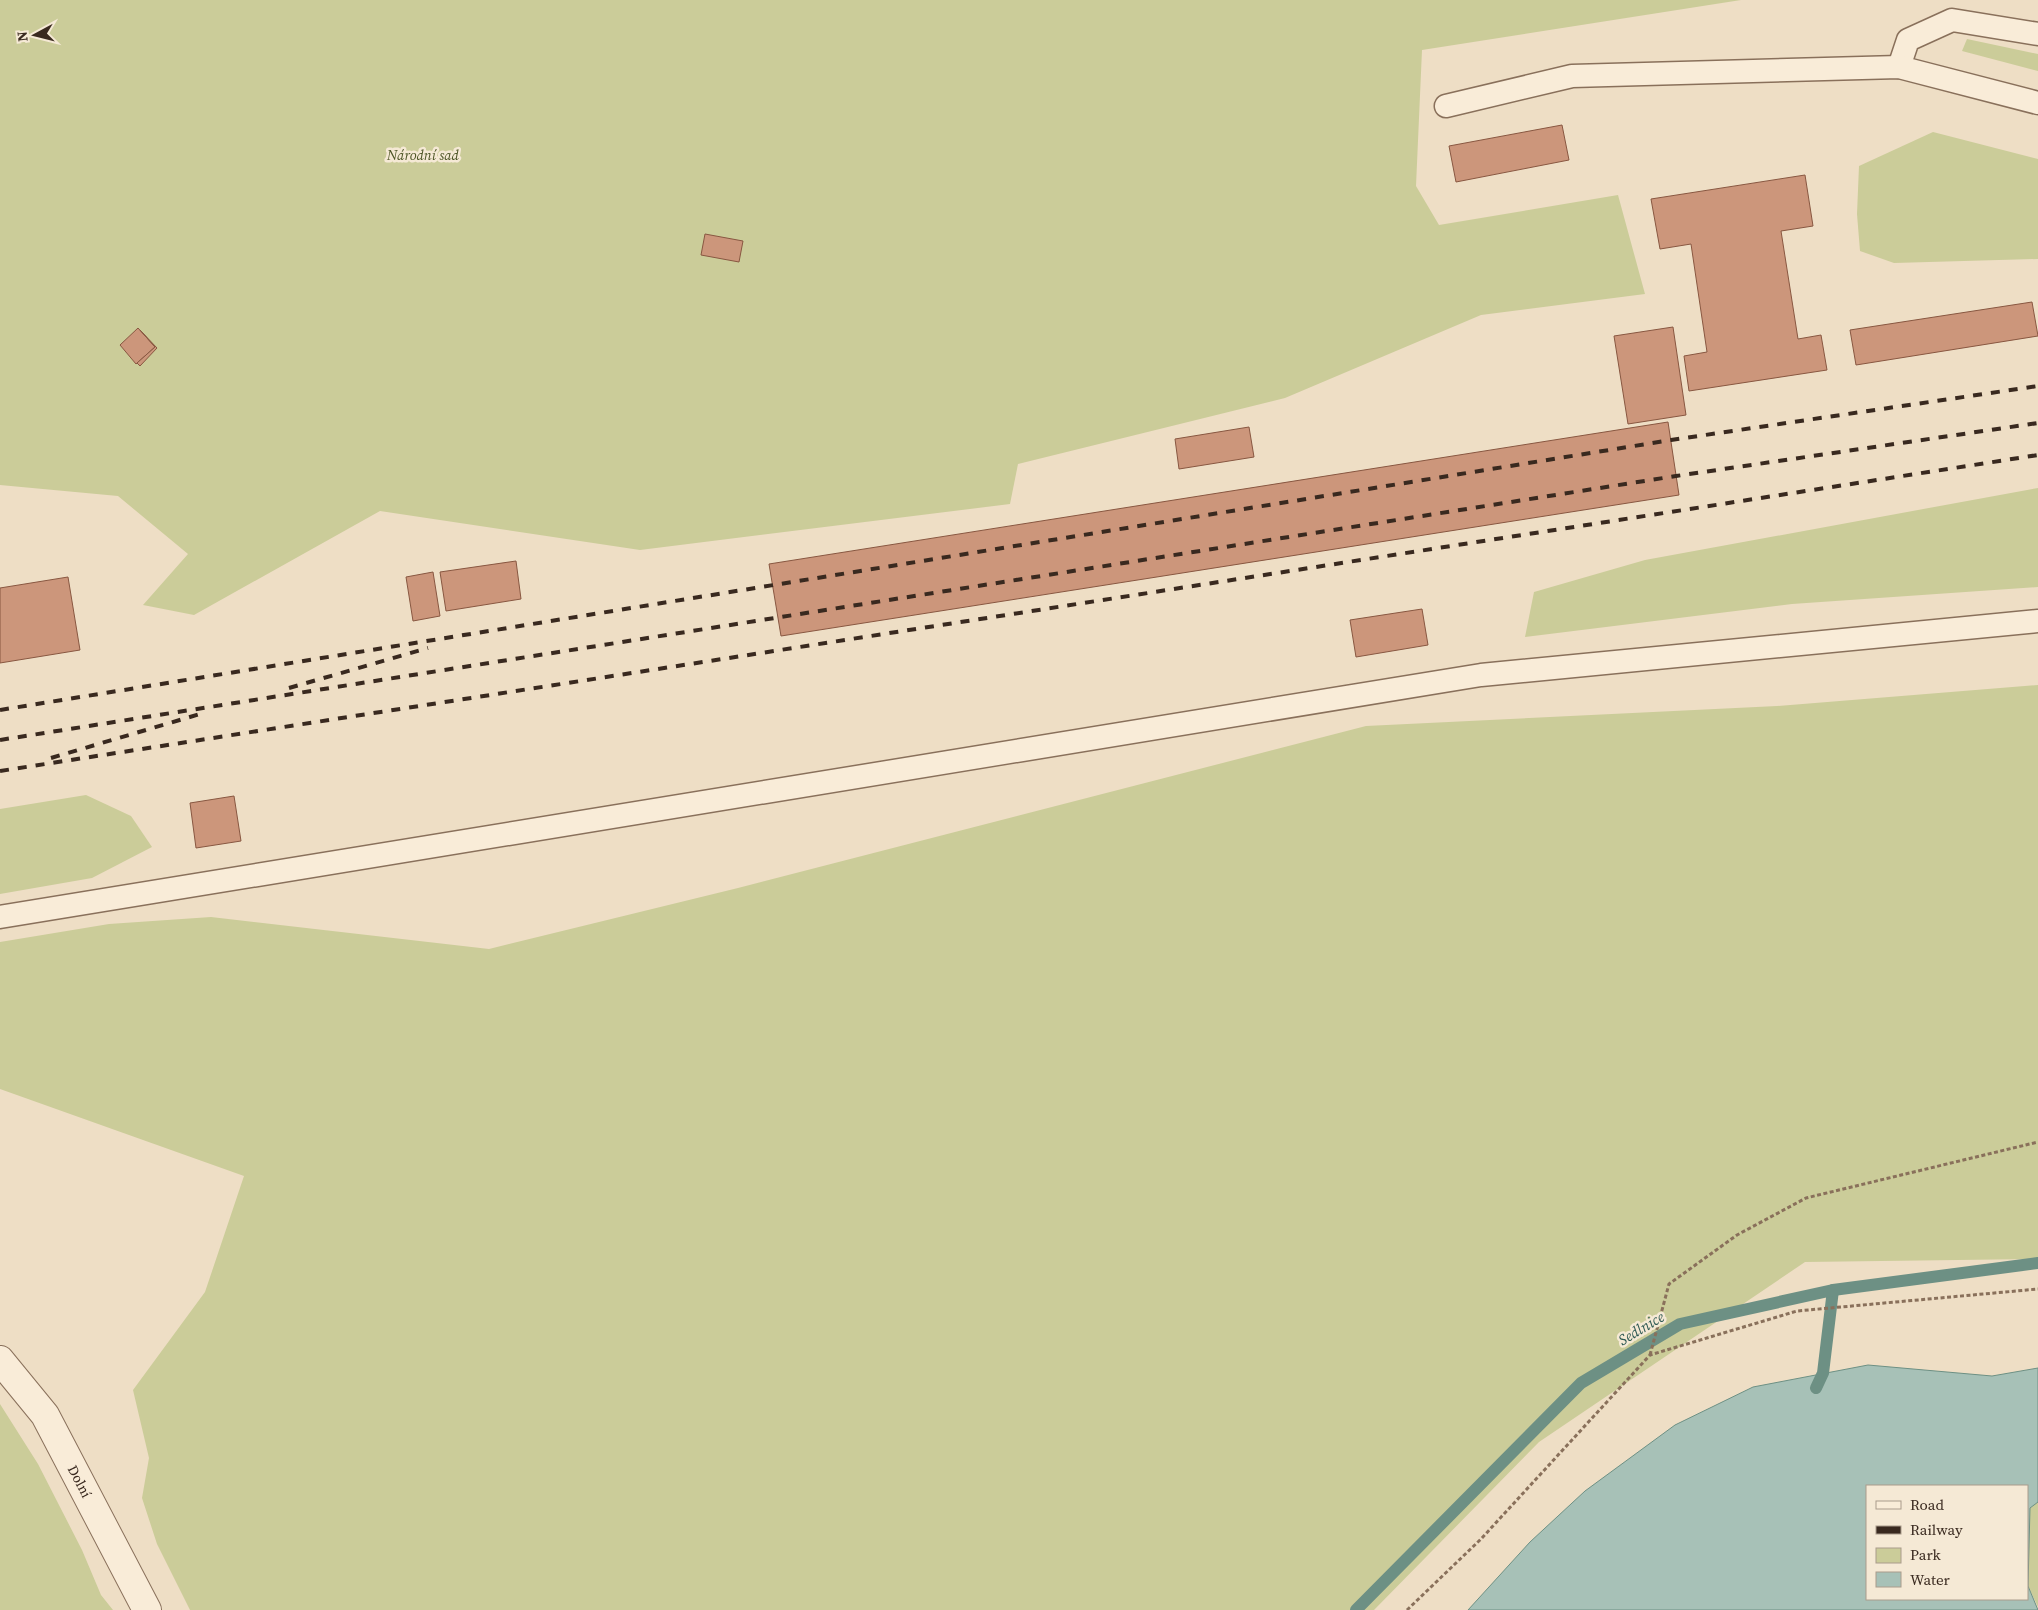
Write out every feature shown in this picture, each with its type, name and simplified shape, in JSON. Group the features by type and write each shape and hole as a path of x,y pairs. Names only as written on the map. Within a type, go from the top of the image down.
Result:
{"street":[{"name":"Dolní","path":"0,1360 44,1415 147,1610"}],"lane":[{"path":"1899,67 1908,40 1952,20 2038,34"},
{"path":"1446,106 1572,76 1899,67 2038,103"},
{"path":"0,917 1481,676 2038,621"}],"path":[{"path":"1407,1610 1481,1539 1650,1355 1669,1284 1737,1235 1806,1198 2038,1142"},
{"path":"1650,1355 1797,1311 2038,1289"}],"green space":[{"name":"Národní sad","path":"0,0 1741,0 1422,50 1416,186 1439,225 1618,195 1645,294 1481,315 1285,398 1018,464 1010,504 640,550 380,511 194,615 143,605 188,554 118,496 0,485"},
{"path":"1967,39 2038,54 2038,71 1962,51"},
{"path":"1933,132 2038,159 2038,259 1894,263 1860,251 1857,214 1859,166"},
{"path":"2038,488 2038,587 1792,604 1525,637 1534,592 1645,560"},
{"path":"2038,685 2038,1259 1805,1262 1539,1442 1374,1610 190,1610 157,1544 142,1498 149,1458 133,1390 205,1292 244,1176 0,1089 0,942 109,924 211,917 489,949 738,888 1366,726 1777,706"},
{"path":"86,795 131,816 152,847 92,878 0,894 0,809"},
{"path":"0,1404 38,1464 82,1550 101,1595 113,1610 0,1610"},
{"path":"2038,1502 2038,1607 2028,1586 2030,1508"}],"water":[{"path":"1868,1365 1992,1376 2038,1368 2038,1502 2030,1508 2028,1586 2038,1610 1468,1610 1530,1542 1585,1491 1675,1425 1753,1387"}],"building":[{"path":"1562,125 1569,160 1456,182 1449,146"},
{"path":"1805,175 1813,226 1781,231 1798,339 1821,335 1827,370 1689,391 1684,356 1707,352 1691,244 1660,249 1651,199"},
{"path":"705,234 743,241 739,262 701,255"},
{"path":"2032,302 2038,336 1856,365 1850,330"},
{"path":"1673,327 1686,415 1628,424 1614,336"},
{"path":"138,328 155,347 136,364 120,345"},
{"path":"140,330 157,348 140,366 137,363 155,347"},
{"path":"1668,422 1679,495 781,636 769,564"},
{"path":"1249,427 1254,457 1179,469 1175,439"},
{"path":"516,561 521,599 446,611 440,572"},
{"path":"433,572 440,616 413,621 406,577"},
{"path":"68,577 80,650 0,663 0,588"},
{"path":"1422,609 1428,645 1356,657 1350,620"},
{"path":"234,796 241,841 196,848 190,803"}],"waterway":[{"name":"Sedlnice","path":"1356,1610 1581,1383 1680,1324 1833,1290 2038,1263"},
{"path":"1816,1388 1823,1373 1833,1290"}],"railway":[{"path":"0,710 1671,440 2038,386"},
{"path":"0,740 1676,476 2038,423"},
{"path":"0,771 2038,455"},
{"path":"289,688 428,648"},
{"path":"51,758 200,714"}]}
